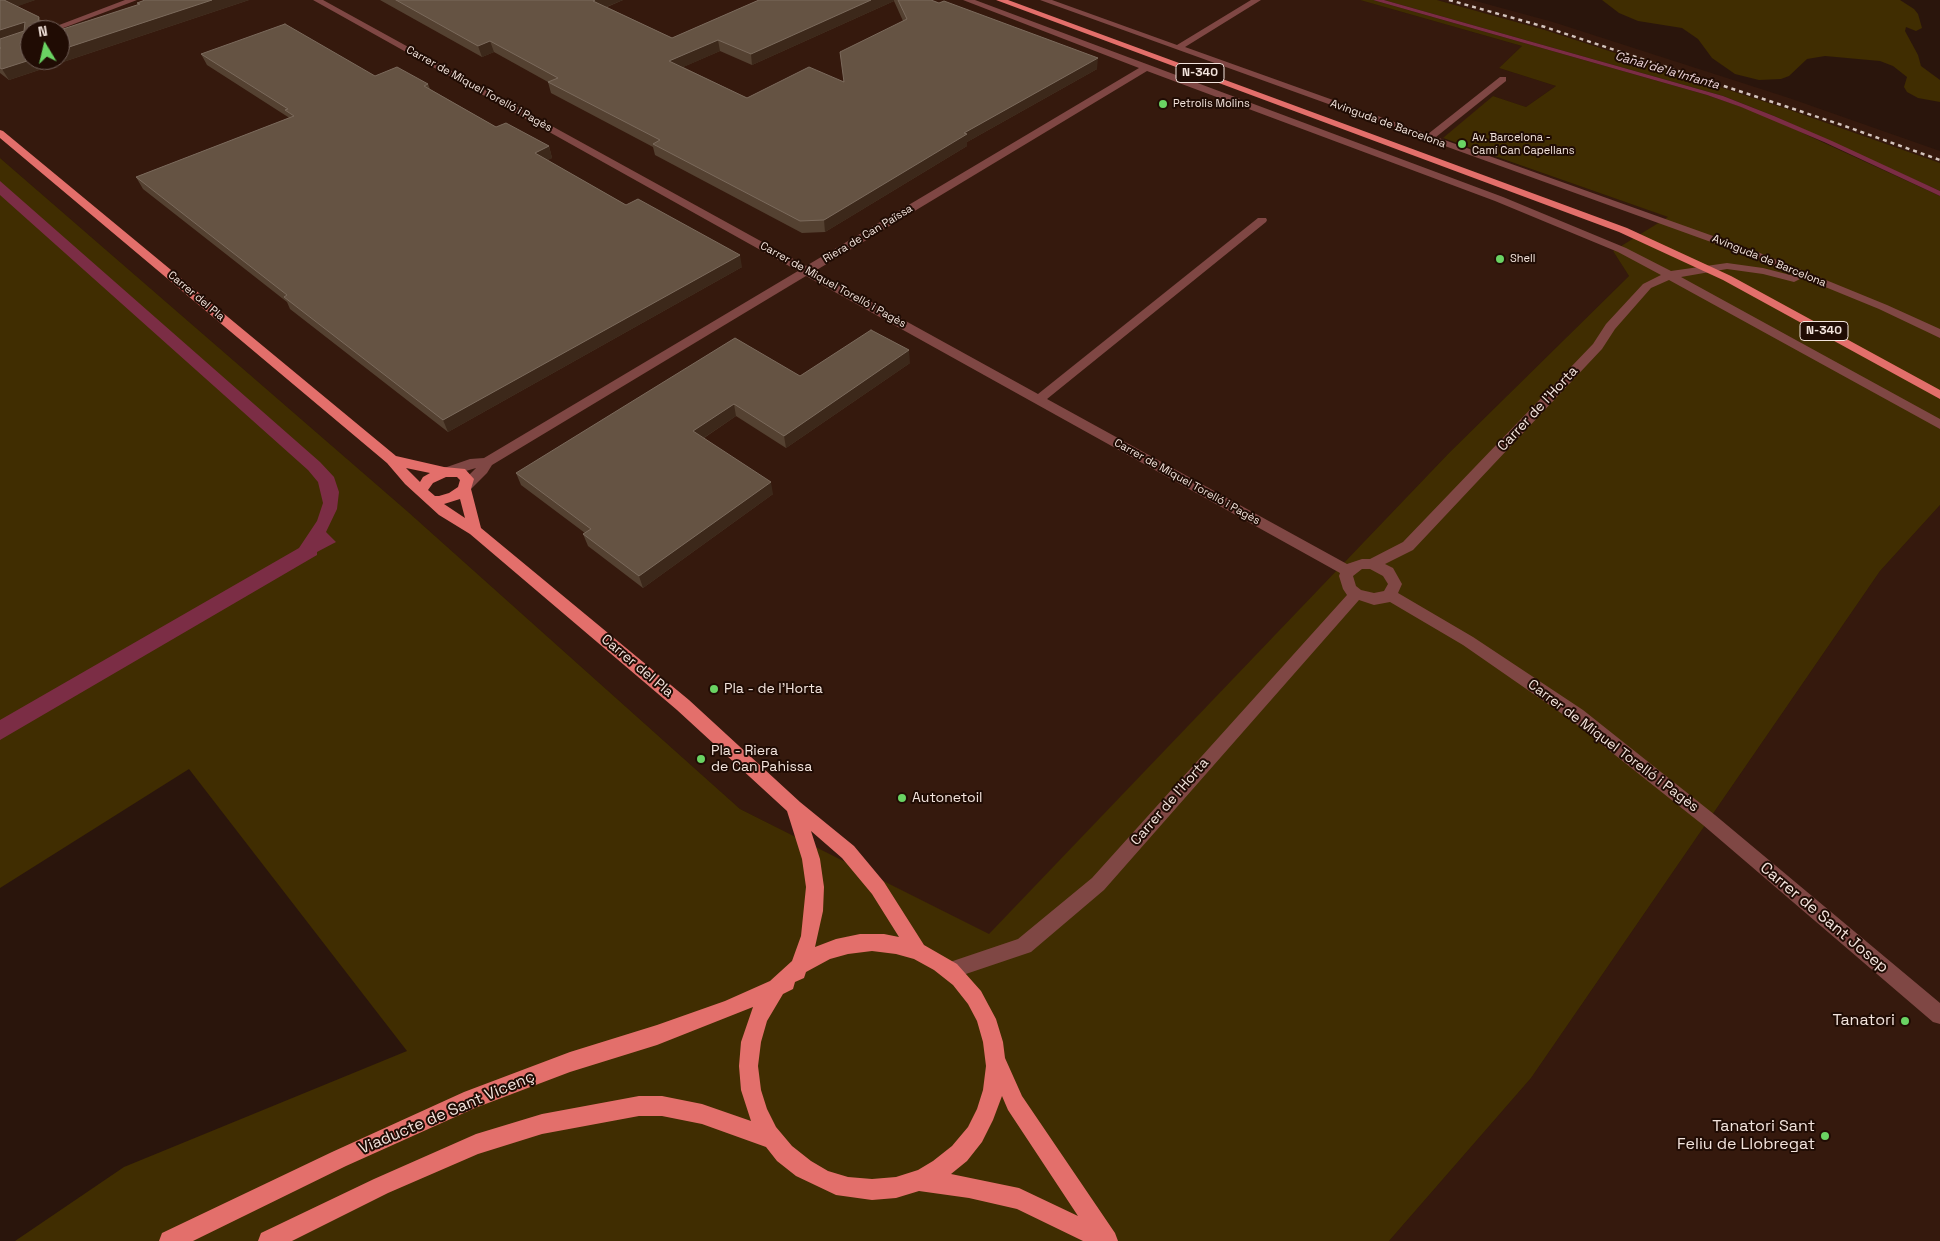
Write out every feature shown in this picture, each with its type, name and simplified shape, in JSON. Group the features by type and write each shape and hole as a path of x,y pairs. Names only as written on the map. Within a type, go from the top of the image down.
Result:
{"main road":[{"name":"Avinguda de Barcelona","path":"1000,0 1623,230 1708,269 1940,395"},
{"name":"Carrer del Pla","path":"0,133 392,460 444,512 475,530 683,705 794,807 848,852 878,888 916,947"},
{"name":"Carrer del Pla","path":"392,460 464,475 468,482 465,488 475,530"},
{"path":"421,490 428,480 446,472"},
{"path":"432,500 439,501 454,497 465,488"},
{"path":"792,977 810,936 816,887 811,859 794,807"},
{"path":"997,1063 984,1114 966,1142 944,1163 917,1180 889,1189 860,1190 831,1186 806,1175 784,1158 766,1137 752,1106 747,1072 752,1039 765,1011 792,977 817,957 856,943 886,942 916,947 954,969 975,991 989,1019 997,1063 1015,1103 1106,1241"},
{"name":"Viaducte de Sant Vicenç","path":"170,1241 330,1163 471,1099 570,1062 728,1009 792,977"},
{"path":"270,1241 381,1186 476,1144 551,1122 640,1106 662,1106 702,1114 766,1137"},
{"path":"917,1180 969,1187 1019,1199 1106,1241"}],"street":[{"path":"70,23 133,0"},
{"name":"Carrer de Miquel Torelló i Pagès","path":"317,0 1348,571"},
{"name":"Avinguda de Barcelona","path":"966,0 1499,199 1622,250 1940,425"},
{"name":"Avinguda de Barcelona","path":"1044,0 1751,252 1940,334"},
{"path":"1178,48 1257,0"},
{"name":"Riera de Can Païssa","path":"446,472 487,462 1147,67"},
{"path":"1429,138 1503,79"},
{"name":"Avinguda de Barcelona","path":"1400,147 1499,199"},
{"path":"1038,400 1262,220"},
{"name":"Avinguda de Barcelona","path":"1708,269 1727,266 1763,271 1844,291"},
{"name":"Carrer de l'Horta","path":"1372,564 1400,552 1408,546 1598,346 1610,327 1647,286 1670,275 1708,269"},
{"name":"Riera de Can Païssa","path":"465,488 487,462"},
{"path":"1372,564 1381,567 1393,577 1395,584 1390,594 1384,598 1374,599 1356,594 1347,582 1346,576 1348,571 1354,566 1372,564"},
{"name":"Carrer de l'Horta","path":"954,969 1024,946 1098,884 1356,594"},
{"name":"Carrer de Miquel Torelló i Pagès","path":"1390,594 1468,640 1570,710 1709,820"},
{"name":"Carrer de Sant Josep","path":"1709,820 1940,1016"}],"shaded area":[{"path":"0,0 1360,0 1522,46 1499,68 1556,86 1526,107 1493,96 1444,139 1669,217 1613,251 1629,276 1449,453 989,935 740,809 407,511 0,158"},
{"path":"1360,0 1373,0 1707,95 1759,113 1940,196 1940,505 1880,571 1531,1078 1389,1241 15,1241 124,1167 407,1051 189,769 0,888 0,158 407,511 740,809 989,934 1449,453 1629,276 1613,251 1668,217 1443,138 1493,96 1526,107 1556,86 1499,68 1522,46"},
{"path":"1373,0 1384,0 1723,96 1832,141 1940,191 1940,196 1824,142 1741,107 1707,95"},
{"path":"1384,0 1437,0 1545,30 1787,109 1940,163 1940,191 1774,116 1723,96"},
{"path":"1437,0 1472,0 1553,22 1789,98 1940,151 1940,163 1787,109 1545,30"},
{"path":"1602,0 1900,0 1918,14 1922,28 1916,31 1906,27 1905,31 1918,55 1921,66 1940,80 1940,102 1918,98 1907,92 1904,87 1907,77 1893,66 1880,61 1825,56 1807,59 1789,76 1781,79 1759,80 1735,74 1712,58 1698,39 1682,28 1638,21 1619,13"},
{"path":"0,181 320,462 334,477 339,492 337,509 326,532 336,542 317,552 317,555 0,740 0,720 299,548 317,521 323,503 318,482 308,470 0,195"},
{"path":"1940,505 1940,1241 1389,1241 1531,1078 1880,571"}],"building":[{"path":"0,0 4,0 39,17 38,20 20,20 20,24 0,30"},
{"path":"145,0 212,0 70,47 70,27 140,4 137,3"},
{"path":"396,0 595,0 593,1 672,38 759,0 871,0 751,54 718,40 669,61 747,98 809,67 844,82 840,52 907,19 898,0 931,0 939,3 944,1 1098,58 964,133 967,134 824,220 800,221 653,144 660,140 548,82 558,78 490,41 478,46"},
{"path":"285,24 375,76 397,67 428,84 424,86 496,127 506,123 549,146 535,153 626,205 638,199 740,255 443,420 284,297 287,295 136,177 294,116 285,110 288,109 201,54"},
{"path":"20,32 20,63 0,68 0,39"},
{"path":"871,330 909,350 784,436 734,404 693,431 771,482 639,576 583,534 591,529 516,473 735,338 800,376"}],"railway":[{"path":"1449,0 1545,27 1839,124 1940,160"}],"place":[{"name":"Petrolis Molins","path":"1163,104"},
{"name":"Av. Barcelona - Camí Can Capellans","path":"1462,144"},
{"name":"Shell","path":"1500,259"},
{"name":"Pla - de l'Horta","path":"714,689"},
{"name":"Pla - Riera de Can Pahissa","path":"701,759"},
{"name":"Autonetoil","path":"902,798"},
{"name":"Tanatori","path":"1905,1021"},
{"name":"Tanatori Sant Feliu de Llobregat","path":"1825,1136"}],"water label":[{"name":"Canal de la Infanta","path":"1667,71"}]}
